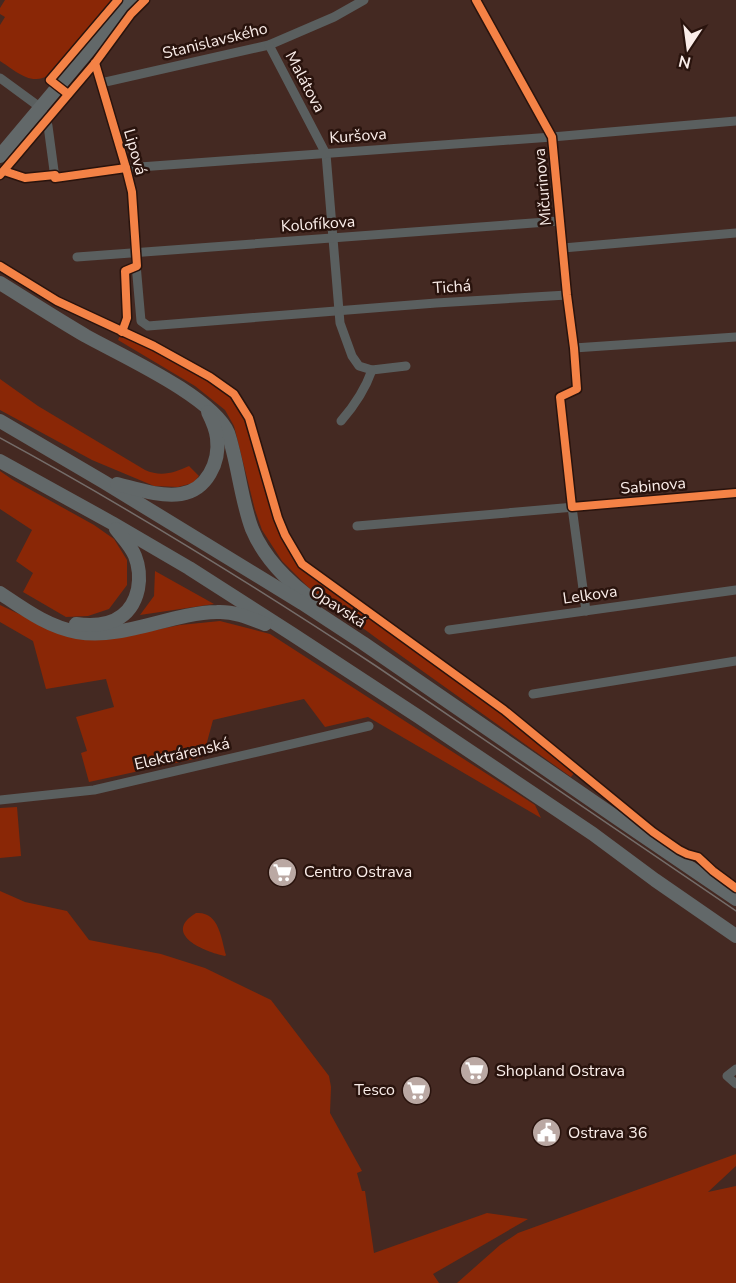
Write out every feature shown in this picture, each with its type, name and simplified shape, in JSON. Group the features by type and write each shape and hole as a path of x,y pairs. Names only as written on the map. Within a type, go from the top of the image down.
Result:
{"main road":[{"path":"0,156 130,0"},
{"path":"0,283 187,393 221,420 228,433 249,521 265,552 290,581 363,643"},
{"path":"104,482 144,491 174,494 188,492 199,486 212,470 217,450 216,432 206,407"},
{"name":"Opavská","path":"0,421 257,574 363,643 736,898"},
{"path":"0,461 189,568 292,634 583,827 736,936"},
{"path":"0,593 72,623 96,625 123,616 136,596 138,570 135,555 112,523"},
{"path":"0,593 47,622 59,628 77,632 108,633 219,612 234,613 292,634"}],"street":[{"name":"Stanislavského","path":"101,83 269,45 334,17 364,0"},
{"name":"Mičurinova","path":"476,0 552,137 577,389"},
{"name":"Malátova","path":"269,45 326,154 339,311"},
{"path":"0,78 41,108"},
{"name":"Lipová","path":"101,83 132,192 141,321 148,326"},
{"name":"Kuršova","path":"41,108 48,126 56,178 126,168 552,137 736,121"},
{"name":"Kolofíkova","path":"77,257 560,221"},
{"path":"563,248 736,233"},
{"name":"Tichá","path":"148,326 567,295"},
{"path":"339,311 340,323 352,356 359,366 372,370 406,366"},
{"path":"574,348 736,337"},
{"path":"341,421 358,400 372,370"},
{"path":"560,398 586,610"},
{"name":"Sabinova","path":"357,526 736,493"},
{"name":"Lelkova","path":"449,630 736,590"},
{"path":"533,694 736,661"},
{"name":"Elektrárenská","path":"0,800 94,790 369,726"},
{"path":"736,1069 727,1076 736,1084"}],"shaded area":[{"path":"5,0 114,0 51,76 32,79 0,61 0,25 5,17 0,14 0,8"},
{"path":"123,329 210,379 233,399 246,421 274,516 299,565 452,676 575,772 571,777 311,590 282,561 262,530 234,426 225,410 195,386 118,340"},
{"path":"0,379 38,406 145,470 167,473 189,466 199,476 193,483 178,487 154,486 92,460 0,410"},
{"path":"0,471 114,539 127,560 127,585 109,609 88,616 66,617 23,592 33,573 16,561 32,530 0,509"},
{"path":"155,571 214,604 140,615 154,596"},
{"path":"0,605 78,639 105,640 180,625 220,621 270,634 535,805 541,818 368,717 325,727 304,699 213,720 203,757 89,782 81,753 87,751 76,717 114,707 106,679 46,689 33,641 0,622"},
{"path":"17,807 21,856 0,858 0,808"},
{"path":"0,891 25,902 67,911 89,940 161,954 205,968 271,1000 329,1076 330,1113 362,1171 357,1173 362,1191 365,1191 374,1253 487,1213 528,1219 433,1274 439,1283 0,1283"},
{"path":"196,913 210,916 214,921 218,927 225,956 207,951 190,941 185,935 183,928 186,921"},
{"path":"736,1154 736,1166 708,1192 736,1186 736,1283 457,1283 500,1245 518,1233"}],"tram line":[{"path":"0,438 143,520 284,606 736,911"}],"cycle path":[{"path":"68,94 50,80 118,0"},
{"path":"0,175 95,63 131,14 145,0"},
{"path":"476,0 552,137 577,389 560,397 572,507 736,493"},
{"path":"95,63 132,192 137,266 125,271 127,318 122,332"},
{"path":"4,171 25,178 55,175 55,178 126,168"},
{"path":"0,266 57,301 154,346 210,377 234,394 249,418 278,518 302,564 504,710 653,832 679,850 698,857 736,888"}],"place":[{"name":"Centro Ostrava","path":"283,872"},
{"name":"Shopland Ostrava","path":"475,1071"},
{"name":"Tesco","path":"416,1090"},
{"name":"Ostrava 36","path":"547,1133"}]}
